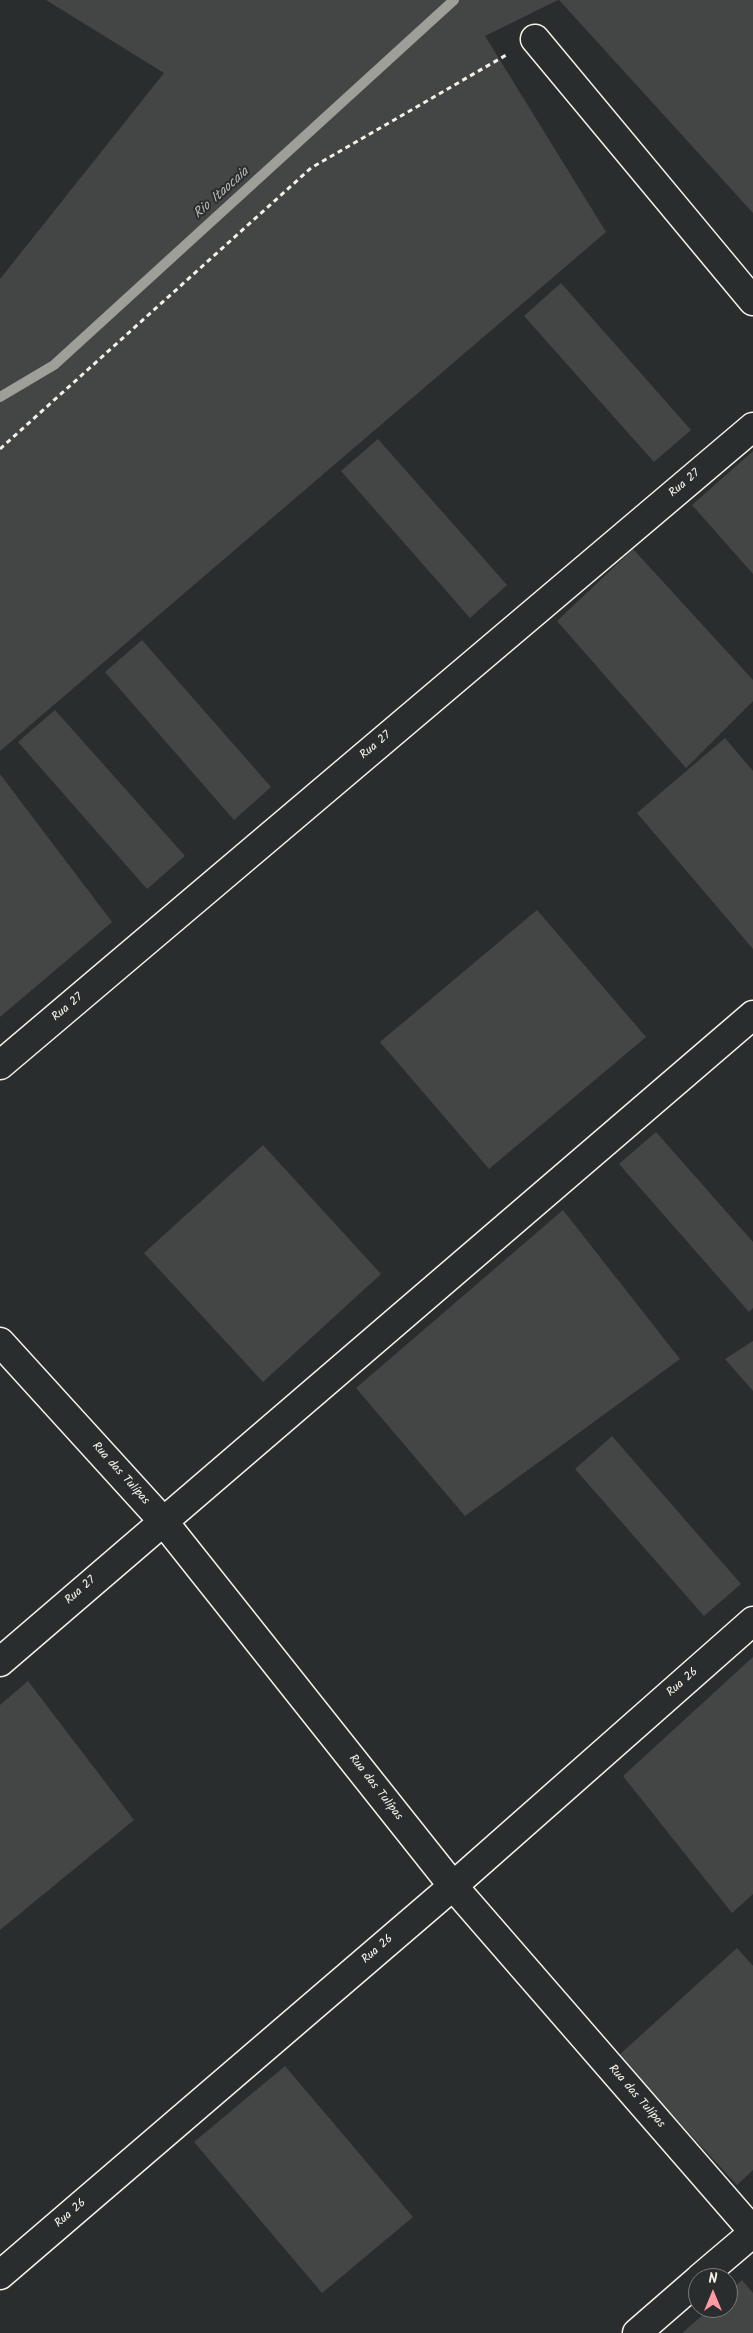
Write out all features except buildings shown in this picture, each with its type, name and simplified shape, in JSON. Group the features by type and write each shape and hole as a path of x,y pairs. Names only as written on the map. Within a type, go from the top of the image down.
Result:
{"street":[{"path":"535,39 753,301"},
{"name":"Rua 27","path":"0,1065 753,427"},
{"name":"Rua 27","path":"0,1662 753,1015"},
{"name":"Rua das Tulípas","path":"0,1342 162,1521 453,1886 753,2232"},
{"name":"Rua 26","path":"0,2275 453,1886 753,1622"},
{"path":"712,2268 753,2232"},
{"path":"637,2333 688,2289"}],"path":[{"path":"0,448 311,168 535,39"}],"shaded area":[{"path":"46,0 558,0 485,36 606,232 0,751 0,279 164,73"},
{"path":"559,0 753,0 753,213"},
{"path":"561,283 691,430 654,462 524,316"},
{"path":"378,439 507,585 470,618 341,471"},
{"path":"753,451 753,574 692,505"},
{"path":"633,549 753,680 753,701 686,768 557,621"},
{"path":"142,640 271,787 234,820 105,672"},
{"path":"55,710 185,856 147,889 18,742"},
{"path":"725,738 753,771 753,949 637,813"},
{"path":"0,774 112,922 0,1017"},
{"path":"537,910 646,1037 489,1169 380,1042"},
{"path":"656,1132 753,1242 753,1308 749,1312 619,1164"},
{"path":"263,1145 381,1274 263,1382 144,1253"},
{"path":"563,1210 680,1359 465,1516 356,1388"},
{"path":"753,1341 753,1391 725,1359"},
{"path":"612,1436 741,1584 704,1616 575,1469"},
{"path":"753,1657 753,1894 732,1913 623,1776"},
{"path":"28,1681 134,1820 0,1930 0,1705"},
{"path":"737,1948 753,1966 753,2170 737,2185 618,2056"},
{"path":"285,2066 413,2217 322,2293 194,2142"},
{"path":"742,2280 753,2293 753,2333 682,2333 699,2318 738,2318 738,2284"}],"waterway":[{"name":"Rio Itaocaia","path":"0,397 54,365 454,0"}]}
